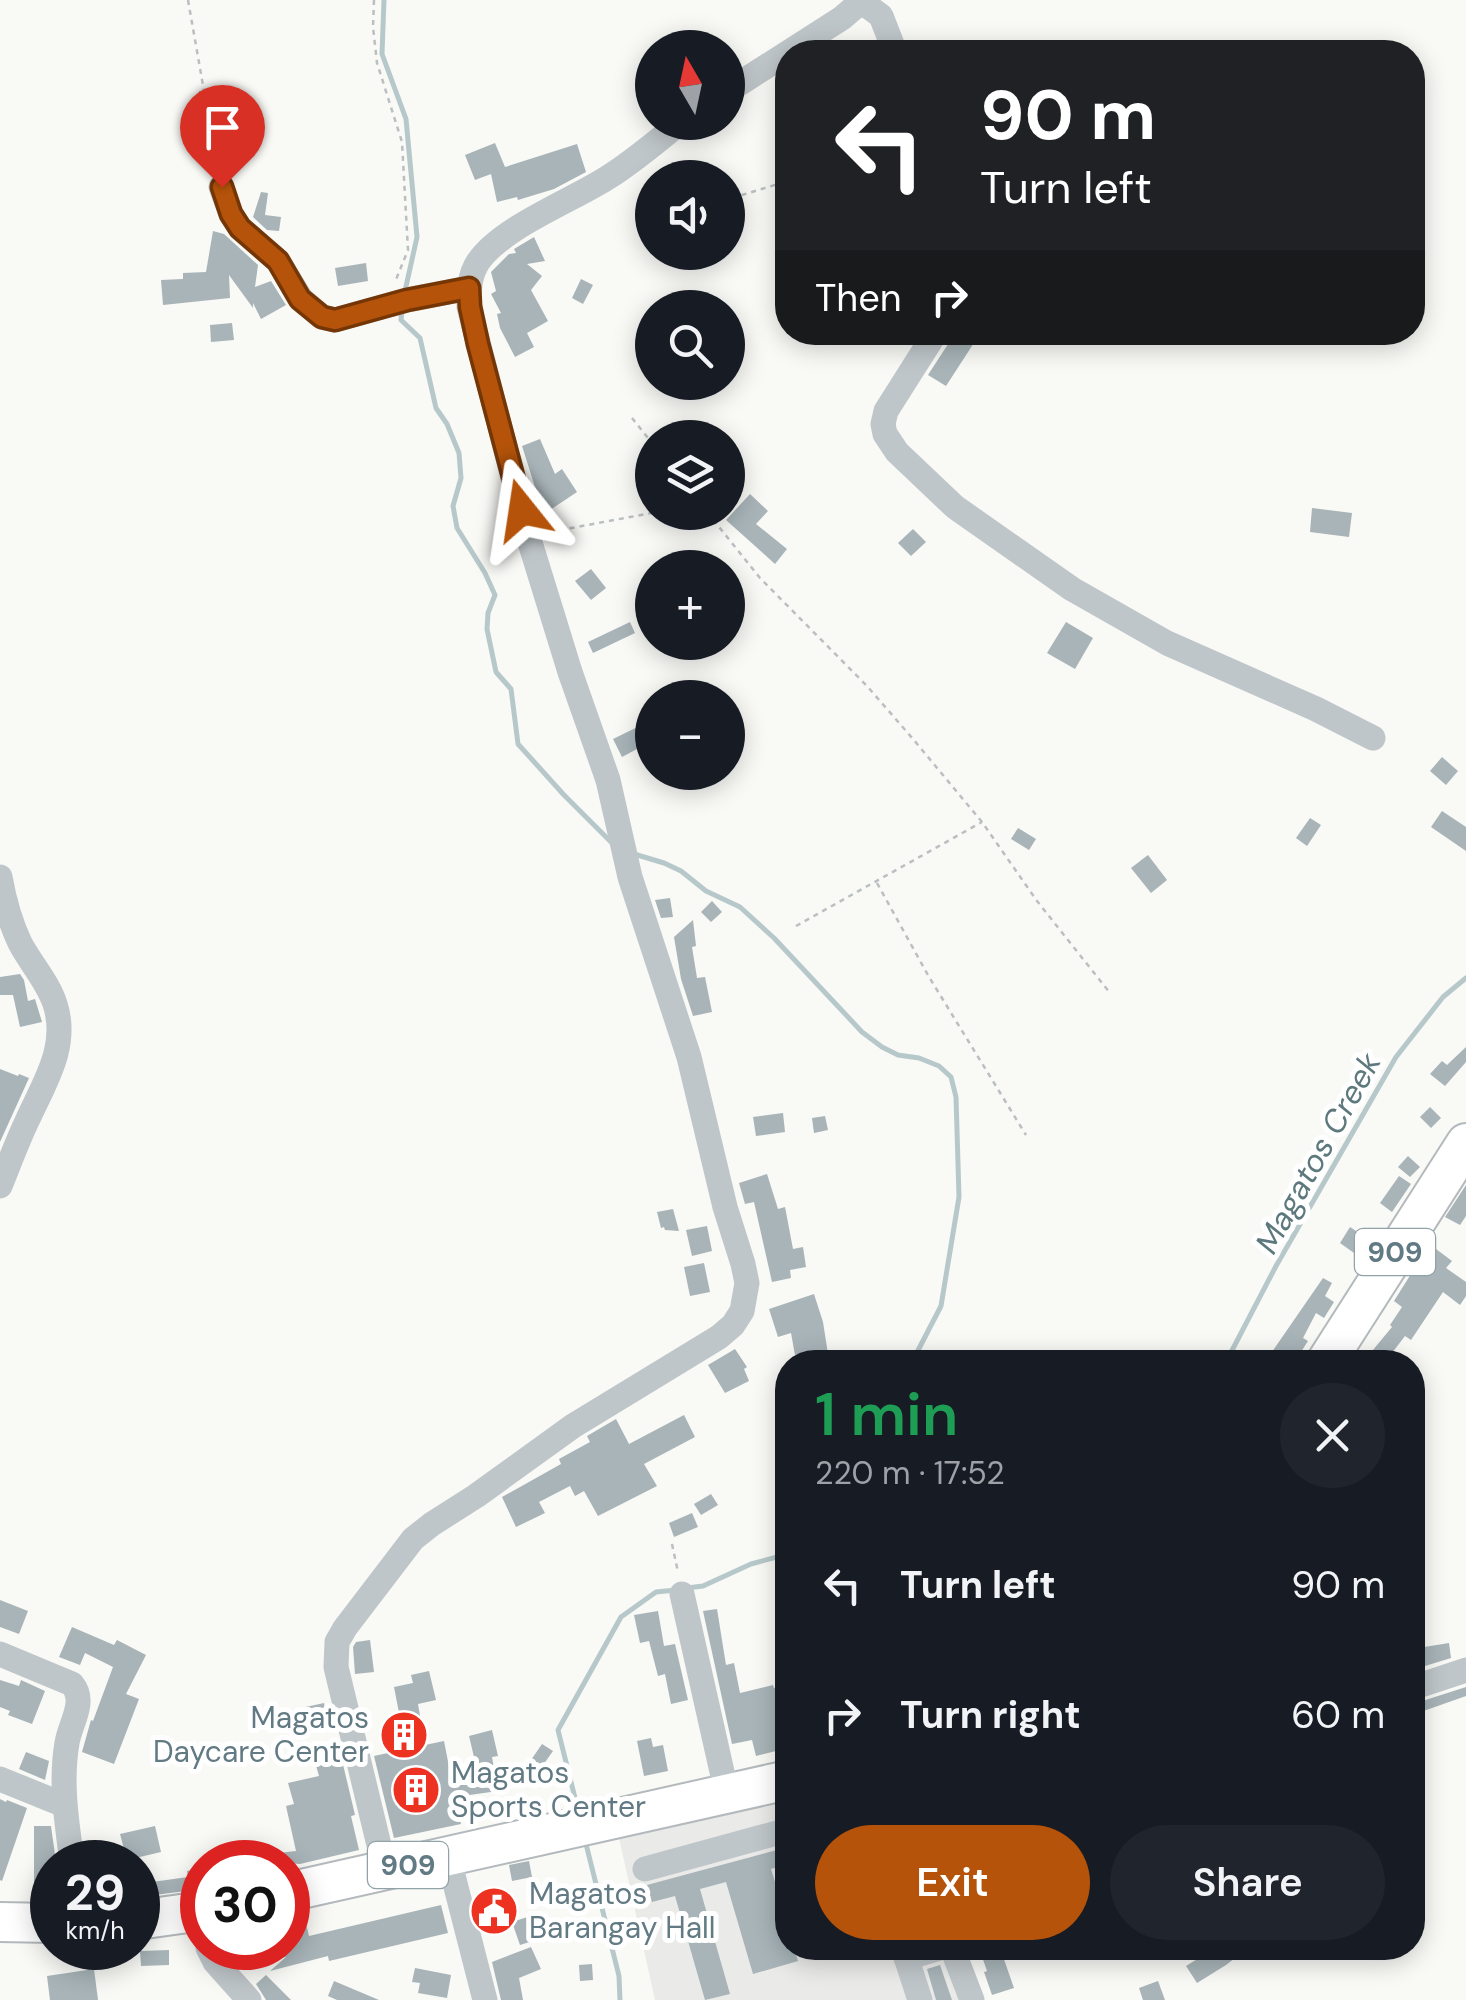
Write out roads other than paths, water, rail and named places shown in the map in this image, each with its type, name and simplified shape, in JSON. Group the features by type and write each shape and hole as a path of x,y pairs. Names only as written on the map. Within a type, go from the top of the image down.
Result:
{"highway":[{"name":"909","path":"1334,1350 1466,1143"},
{"name":"909","path":"310,1887 775,1783"},
{"path":"0,1922 30,1923"}],"street":[{"path":"807,40 863,1 881,16 891,40"},
{"path":"745,79 775,60"},
{"path":"385,1870 336,1668 337,1642 344,1628 413,1539 573,1426 719,1337 733,1325 747,1295 748,1284 725,1207 690,1057 630,877 608,780 528,536 470,307 469,288 480,260 502,240 608,178 658,140"},
{"path":"222,187 240,228 278,261 300,299 330,320 469,288"},
{"path":"928,345 886,411 884,434 896,452 955,507 1072,589 1167,643 1373,738"},
{"path":"0,877 11,922 51,994 60,1030 54,1065 1,1179"},
{"path":"680,1583 726,1794"},
{"path":"0,1654 72,1684 79,1693 66,1749 64,1805 69,1840"},
{"path":"1425,1684 1466,1670"},
{"path":"0,1779 64,1805"},
{"path":"645,1869 775,1834"},
{"path":"448,1856 485,2000"},
{"path":"906,1960 920,2000"},
{"path":"957,1960 972,2000"},
{"path":"222,1970 248,2000"}],"waterway":[{"path":"384,0 382,54 406,119 417,237 405,291"},
{"path":"402,311 401,320 420,338 436,408 459,453 461,478 453,506 457,528 495,595 487,629 496,672 511,689 518,744 612,843"},
{"path":"634,854 681,871 706,891 740,907 862,1032 898,1055 939,1066 951,1077 956,1097 959,1197 941,1306 918,1350"},
{"name":"Magatos Creek","path":"1232,1350 1396,1057 1443,997 1466,978"},
{"name":"Magatos Creek","path":"687,1588 703,1586 775,1558"},
{"name":"Magatos Creek","path":"579,1814 558,1730 621,1617 656,1592 676,1590"},
{"name":"Magatos Creek","path":"585,1840 619,1976 620,2000"}],"place":[{"name":"Magatos Daycare Center","path":"404,1735"},
{"name":"Magatos Sports Center","path":"416,1790"},
{"name":"Magatos Barangay Hall","path":"494,1911"}]}
